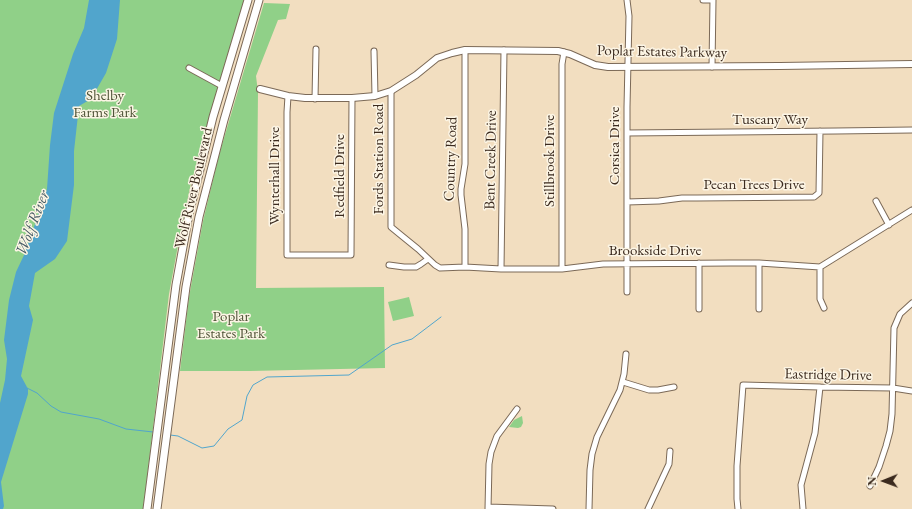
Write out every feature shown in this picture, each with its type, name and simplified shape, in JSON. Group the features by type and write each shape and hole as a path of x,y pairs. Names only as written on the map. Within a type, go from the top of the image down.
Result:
{"main road":[{"name":"Wolf River Boulevard","path":"147,509 176,285 189,214 213,117 248,0"},
{"name":"Wolf River Boulevard","path":"157,509 186,287 199,217 224,120 259,0"}],"street":[{"name":"Corsica Drive","path":"626,292 629,16 627,0"},
{"path":"703,0 713,0 712,67"},
{"path":"315,99 316,49"},
{"name":"Poplar Estates Parkway","path":"260,89 288,96 315,99 375,96 391,91 416,75 437,58 452,52 466,50 564,52 595,65 608,67 912,64"},
{"name":"Country Road","path":"465,267 465,229 460,195 465,164 466,50"},
{"name":"Bent Creek Drive","path":"501,269 504,50"},
{"path":"374,51 375,96"},
{"name":"Stillbrook Drive","path":"562,269 562,71 564,52"},
{"path":"189,68 222,86"},
{"name":"Fords Station Road","path":"391,91 392,227 428,259"},
{"name":"Wynterhall Drive","path":"288,96 287,255 351,255"},
{"name":"Redfield Drive","path":"351,255 352,98"},
{"name":"Tuscany Way","path":"627,133 912,130"},
{"name":"Pecan Trees Drive","path":"627,202 686,198 814,197 819,193 820,131"},
{"path":"876,201 889,225"},
{"path":"824,308 820,299 820,267 912,210"},
{"path":"389,265 416,267 428,259"},
{"name":"Brookside Drive","path":"428,259 440,268 465,267 501,269 562,269 598,264 627,263 759,263 820,267"},
{"path":"698,263 698,309"},
{"path":"759,263 759,309"},
{"path":"870,486 881,460 890,431 892,414 894,328 900,314 912,303"},
{"path":"590,509 590,470 592,454 597,437 619,394 623,382 626,354"},
{"path":"623,382 649,390 674,387"},
{"name":"Eastridge Drive","path":"738,509 737,466 743,385 820,388 893,388 912,391"},
{"path":"803,509 801,485 815,433 820,388"},
{"path":"517,409 497,436 491,452 488,464 488,508 552,509"},
{"path":"648,509 669,464 670,451"}],"green space":[{"name":"Shelby Farms Park","path":"0,0 244,0 191,183 179,240 169,294 143,509 0,509"},
{"name":"Poplar Estates Park","path":"264,3 290,4 286,19 278,20 256,76 258,92 256,288 384,287 385,368 180,371 189,297 203,221 219,155"},
{"path":"409,297 414,316 393,321 388,302"},
{"path":"522,416 523,423 521,427 509,427 514,420"}],"water":[{"path":"89,0 120,0 117,39 106,73 91,99 79,106 74,151 74,185 67,241 55,259 35,273 29,306 33,320 21,376 28,389 28,394 1,482 4,506 3,509 0,509 0,403 5,380 7,359 4,340 9,300 16,272 25,253 47,189 54,113 73,54 84,28"}],"waterway":[{"path":"170,435 178,436 202,448 214,446 228,429 242,420 247,396 253,385 267,377 349,375 392,345 412,339 441,317"},
{"path":"27,388 37,393 51,406 61,412 99,419 126,429 153,432"}],"water label":[{"name":"Wolf River","path":"33,223"}]}
